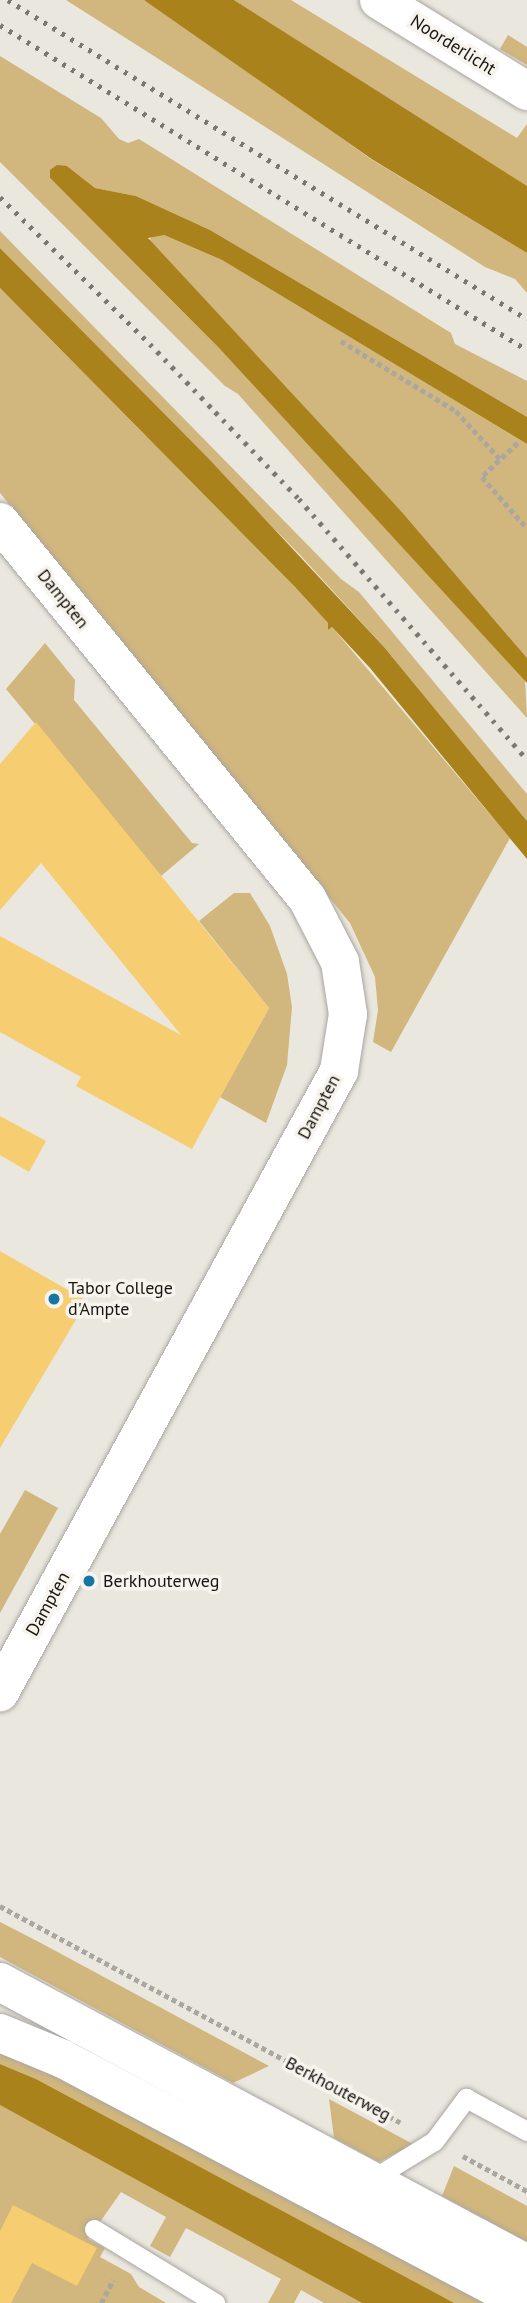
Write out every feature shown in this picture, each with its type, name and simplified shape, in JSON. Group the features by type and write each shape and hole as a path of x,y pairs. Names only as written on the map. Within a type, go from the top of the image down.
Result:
{"street":[{"name":"Noorderlicht","path":"379,0 527,91"},
{"name":"Dampten","path":"0,522 307,898 340,962 348,1014 339,1071 0,1692"},
{"path":"0,1982 527,2264"},
{"path":"0,2033 63,2059 525,2303"}],"lane":[{"path":"369,2181 434,2141 466,2098 527,2131"},
{"path":"94,2229 215,2303"}],"path":[{"path":"341,341 456,411 501,460"},
{"path":"518,443 482,477 527,528"},
{"name":"Berkhouterweg","path":"0,1906 527,2191"}],"shaded area":[{"path":"66,0 144,0 163,10 372,160 527,253 527,293 515,279 485,267"},
{"path":"144,0 234,0 527,186 527,253 373,160"},
{"path":"234,0 291,0 517,138 527,124 527,187"},
{"path":"508,35 527,47 527,65 500,49"},
{"path":"0,56 101,118 119,139 128,143 139,139 451,333 455,344 527,381 527,417 210,230 136,196 95,188 67,166 50,178 219,348 525,680 527,718 238,394 225,386 0,162"},
{"path":"57,165 67,166 95,188 136,196 210,230 527,417 527,444 222,260 164,235 148,238 401,511 527,658 527,683 219,348 50,178 50,170"},
{"path":"0,231 341,579 359,592 527,794 527,821 384,647 301,556 0,248"},
{"path":"152,235 164,235 222,260 527,444 527,658 401,511 149,242"},
{"path":"0,248 208,458 384,647 527,821 527,859 370,668 332,627 328,630 328,623 295,587 0,288"},
{"path":"0,288 295,587 328,623 328,630 332,627 510,838 391,1052 373,1042 378,1010 375,977 350,923 0,493"},
{"path":"45,643 75,680 74,700 192,843 199,844 161,876 6,689"},
{"path":"234,893 250,893 270,926 287,974 292,1007 287,1065 266,1123 220,1097 269,1008 199,921"},
{"path":"25,1490 58,1508 0,1613 0,1534"},
{"path":"0,1922 269,2066 233,2083 0,1957"},
{"path":"0,2046 493,2303 454,2303 435,2294 36,2079 0,2064"},
{"path":"0,2064 36,2079 454,2303 362,2303 0,2105"},
{"path":"329,2099 413,2144 379,2162 334,2138"},
{"path":"0,2105 362,2303 324,2303 301,2290 294,2303 268,2303 281,2279 186,2228 170,2257 150,2246 166,2217 121,2192 88,2239 105,2248 100,2257 131,2274 139,2287 166,2303 0,2303"},
{"path":"454,2166 527,2206 527,2242 442,2196"}],"building":[{"path":"36,722 269,1008 192,1149 76,1086 81,1077 0,1032 0,936 181,1035 41,863 0,910 0,764"},
{"path":"0,1116 46,1141 29,1172 0,1155"},
{"path":"0,1251 87,1301 0,1448"},
{"path":"13,2205 97,2248 77,2286 32,2263 11,2303 0,2303 0,2231"}],"railway":[{"path":"8,0 527,319"},
{"path":"0,25 527,350"},
{"path":"0,197 150,344 299,499 527,759"}],"place":[{"name":"Tabor College d'Ampte","path":"54,1299"},
{"name":"Berkhouterweg","path":"89,1581"}]}
